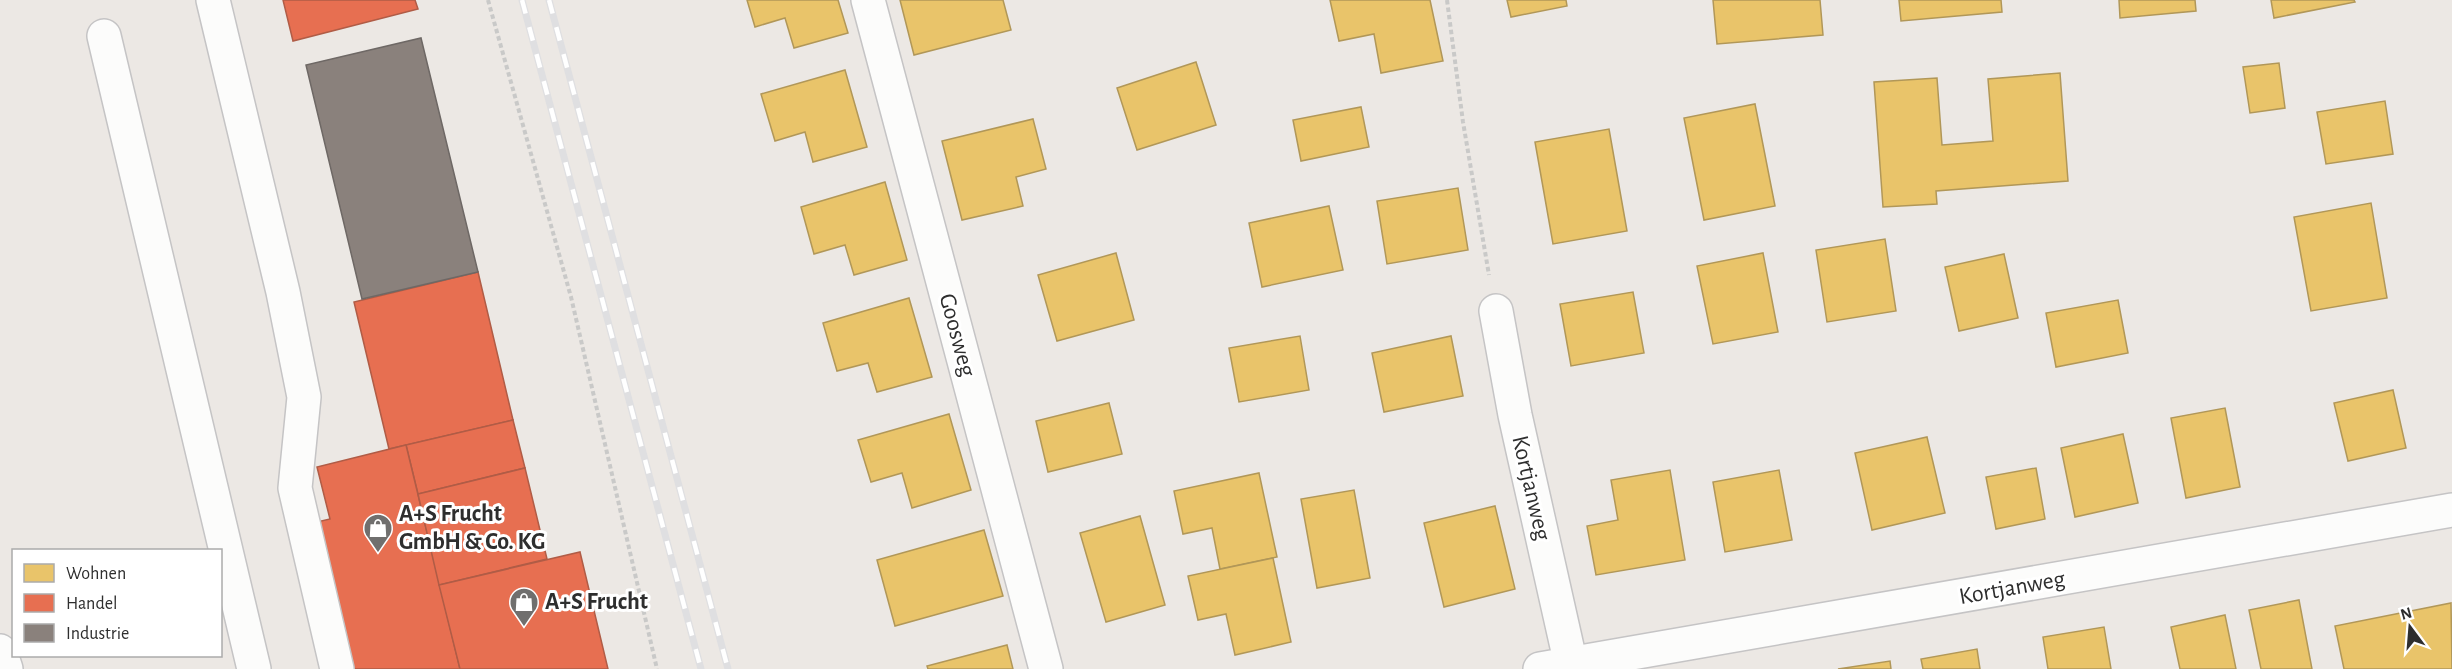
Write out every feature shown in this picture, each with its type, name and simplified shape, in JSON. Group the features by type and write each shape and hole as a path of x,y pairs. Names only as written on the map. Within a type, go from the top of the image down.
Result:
{"street":[{"path":"213,0 283,292 304,397 295,488 337,669"},
{"name":"Goosweg","path":"868,0 1046,669"},
{"path":"104,36 254,669"},
{"name":"Kortjanweg","path":"1496,311 1561,667 2452,510"},
{"path":"0,651 6,669"}],"path":[{"path":"488,0 571,297 657,669"},
{"path":"1447,0 1463,122 1496,311"}],"building: Wohnen":[{"path":"747,0 838,0 848,33 794,48 785,18 755,27"},
{"path":"900,0 1003,0 1011,30 914,55"},
{"path":"1330,0 1430,0 1443,61 1381,73 1374,34 1339,41"},
{"path":"1507,0 1566,0 1567,6 1511,17"},
{"path":"1713,0 1820,0 1823,35 1717,44"},
{"path":"1899,0 2001,0 2002,12 1901,21"},
{"path":"2119,0 2195,0 2196,11 2120,18"},
{"path":"2271,0 2354,0 2355,2 2274,18"},
{"path":"1196,62 1216,125 1137,150 1117,88"},
{"path":"2279,63 2285,108 2250,113 2243,67"},
{"path":"845,70 867,147 813,162 805,132 775,141 761,94"},
{"path":"2060,73 2068,181 1936,191 1937,204 1883,207 1874,82 1937,78 1942,145 1993,141 1988,79"},
{"path":"2385,101 2393,154 2326,164 2317,112"},
{"path":"1755,104 1775,206 1704,220 1684,118"},
{"path":"1361,107 1369,147 1301,161 1293,120"},
{"path":"1033,119 1046,169 1016,177 1023,206 962,220 942,141"},
{"path":"1609,129 1627,231 1553,244 1535,142"},
{"path":"885,182 907,260 854,275 845,245 814,254 801,207"},
{"path":"1458,188 1468,250 1387,264 1377,201"},
{"path":"2371,203 2387,298 2311,311 2294,217"},
{"path":"1329,206 1343,270 1262,287 1249,223"},
{"path":"1885,239 1896,311 1827,322 1816,250"},
{"path":"1116,253 1134,320 1057,341 1038,275"},
{"path":"1763,253 1778,332 1713,344 1697,266"},
{"path":"2004,254 2018,318 1959,331 1945,267"},
{"path":"1633,292 1644,353 1571,366 1560,304"},
{"path":"909,298 932,377 877,392 868,363 837,371 823,323"},
{"path":"2118,300 2128,353 2056,367 2046,313"},
{"path":"1300,336 1309,390 1239,402 1229,348"},
{"path":"1451,336 1463,396 1384,412 1372,353"},
{"path":"2393,390 2406,448 2348,461 2334,403"},
{"path":"1109,403 1122,454 1048,472 1036,421"},
{"path":"2225,408 2240,487 2186,498 2171,418"},
{"path":"949,414 971,490 912,508 902,473 871,482 858,440"},
{"path":"2123,434 2138,503 2075,517 2061,448"},
{"path":"1927,437 1945,513 1872,530 1855,453"},
{"path":"2036,468 2045,519 1996,529 1986,477"},
{"path":"1670,470 1685,560 1596,575 1587,526 1618,520 1611,480"},
{"path":"1779,470 1792,540 1725,552 1713,482"},
{"path":"1259,473 1277,557 1220,569 1212,528 1183,534 1174,491"},
{"path":"1354,490 1370,578 1317,588 1301,499"},
{"path":"1495,506 1515,589 1444,607 1424,523"},
{"path":"1140,516 1165,605 1106,622 1080,533"},
{"path":"984,530 1003,596 895,626 877,560"},
{"path":"1273,558 1291,642 1235,655 1226,614 1198,620 1188,576"},
{"path":"2299,600 2312,669 2261,669 2249,610"},
{"path":"2451,603 2452,669 2344,669 2335,626"},
{"path":"2225,615 2236,669 2180,669 2171,627"},
{"path":"2104,627 2111,669 2048,669 2043,637"},
{"path":"1007,645 1013,669 928,669 927,666"},
{"path":"1977,649 1980,669 1923,669 1921,659"},
{"path":"1890,661 1891,669 1838,669"}],"building: Handel":[{"path":"283,0 415,0 418,9 293,41"},
{"path":"478,272 513,420 389,449 354,302"},
{"path":"513,420 525,468 418,494 406,445"},
{"name":"A+S Frucht GmbH & Co. KG","path":"406,445 460,669 352,669 317,522 330,519 317,467"},
{"name":"A+S Frucht","path":"525,468 547,559 439,585 418,494"},
{"name":"A+S Frucht","path":"580,552 608,669 460,669 439,585"}],"building: Industrie":[{"path":"421,38 478,272 362,299 306,65"}],"railway":[{"path":"522,0 701,669"},
{"path":"549,0 728,669"}],"place":[{"name":"A+S Frucht GmbH & Co. KG","path":"378,554"},
{"name":"A+S Frucht","path":"524,628"}]}
